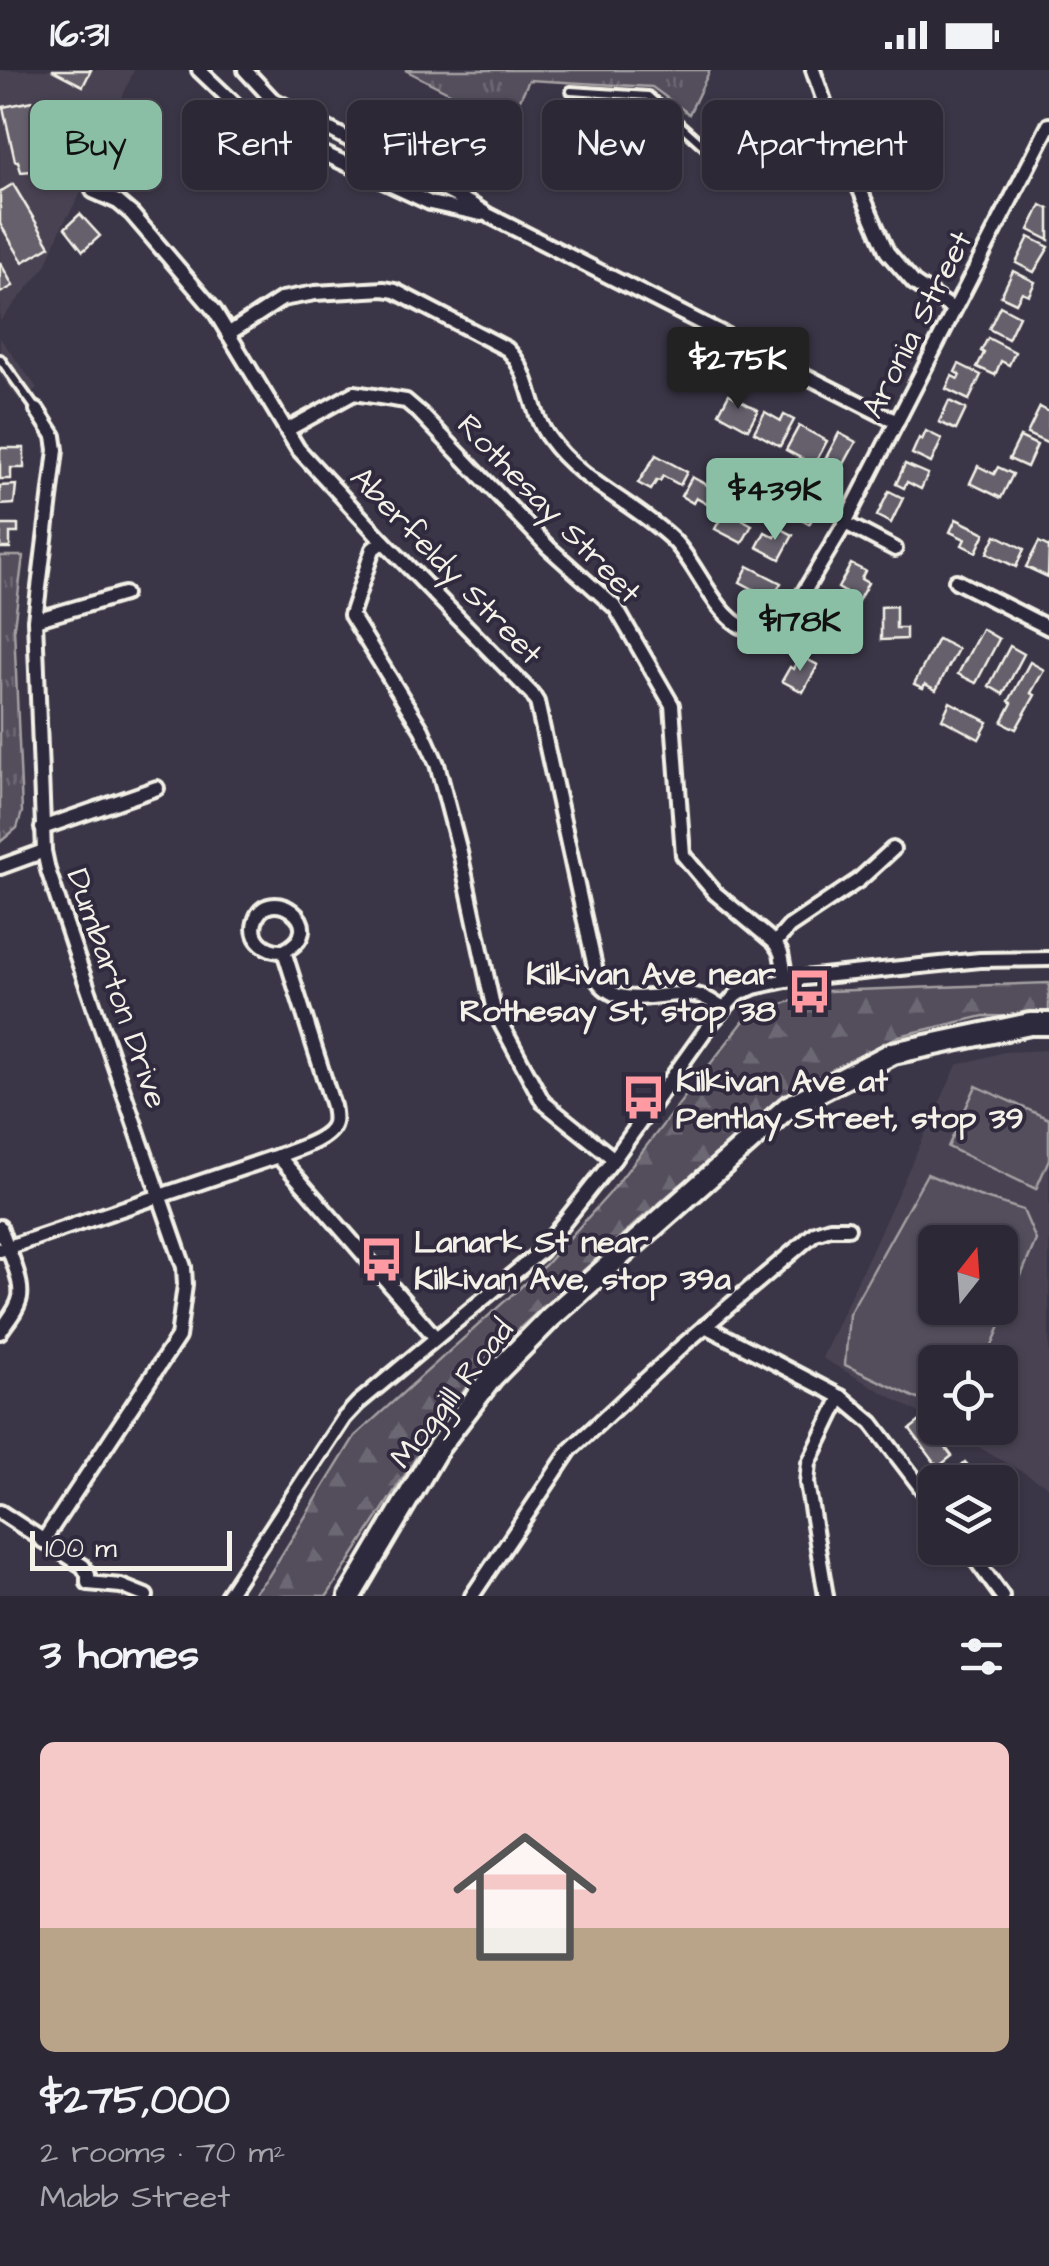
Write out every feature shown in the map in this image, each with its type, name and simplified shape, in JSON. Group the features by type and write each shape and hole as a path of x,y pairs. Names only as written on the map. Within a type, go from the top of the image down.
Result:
{"main road":[{"name":"Moggill Road","path":"350,1596 437,1449 492,1378 550,1317 788,1107 893,1053 1030,1024 1049,1024"},
{"name":"Moggill Road","path":"977,1036 1049,1036"}],"street":[{"path":"198,70 258,122 430,203 488,215"},
{"path":"244,70 272,99 488,215 897,422"},
{"path":"813,70 824,100"},
{"name":"Aronia Street","path":"228,334 282,299 315,292 384,289 395,291 507,349 524,375 540,422 555,446 585,476 673,540 737,624 754,630 775,626 792,612 845,523 1049,125"},
{"name":"Aberfeldy Street","path":"93,190 132,214 214,310 298,449 532,694 598,981 606,992 623,998 700,996 722,1008"},
{"path":"860,190 887,252 914,283 953,310"},
{"name":"Rothesay Street","path":"287,430 354,393 406,401 548,548 616,608 672,705 683,854 715,892 775,943"},
{"name":"Dumbarton Drive","path":"37,410 54,436 56,450 35,620 44,850 184,1267 178,1337 43,1541"},
{"path":"845,523 895,550"},
{"path":"383,541 374,549 351,616 422,730 437,764 494,1012 543,1102 614,1159"},
{"path":"956,581 1049,628"},
{"path":"35,620 124,594"},
{"path":"42,828 158,788"},
{"path":"786,980 775,943 790,927 859,880 892,849"},
{"path":"0,867 44,850"},
{"path":"4,1249 278,1156 321,1138 332,1128 334,1106 284,951"},
{"path":"227,1596 344,1418 541,1251 614,1159 722,1008 736,995 786,980 980,960 1049,959"},
{"path":"278,1156 436,1338"},
{"path":"0,1227 4,1249 20,1288 18,1303 0,1332"},
{"path":"472,1596 570,1450 814,1233 848,1228"},
{"path":"706,1326 840,1398 872,1423 918,1484"},
{"path":"826,1596 807,1483 808,1463 840,1398"},
{"path":"0,1512 82,1566 88,1575 87,1589 108,1583 146,1596"},
{"path":"979,1565 1002,1596"}],"lane":[{"path":"571,90 648,96 702,144"},
{"path":"0,359 37,410"}],"shaded area":[{"path":"0,70 134,70 121,100 30,100 30,190 82,190 46,266 0,321"},
{"path":"0,338 37,388 20,401 0,375"},
{"path":"1049,1050 1049,1487 1018,1469 1018,1465 1010,1465 975,1445 1018,1445 1018,1345 918,1345 918,1412 822,1358 957,1065 1004,1052"}],"green space":[{"path":"405,70 710,70 689,114 682,109 682,100 670,100 652,87 529,80 520,100 464,100"},
{"path":"0,556 23,556 14,627 22,812 17,828 0,842"},
{"path":"1049,983 1049,1017 984,1016 899,1036 787,1094 489,1356 421,1450 327,1596 251,1596 268,1577 355,1436 545,1265 609,1194 750,1013 827,991"},
{"path":"976,1086 1049,1119 1049,1159 1036,1189 948,1147"},
{"path":"927,1174 1023,1210 1036,1240 1018,1283 1018,1225 918,1225 918,1325 1000,1325 992,1345 918,1345 918,1399 845,1365 849,1314"}],"building":[{"path":"52,70 91,70 83,86"},
{"path":"30,102 30,171 21,172 15,161 3,107"},
{"path":"13,184 50,246 23,262 0,224 0,192"},
{"path":"1041,205 1049,209 1049,240 1029,230"},
{"path":"80,214 100,236 83,251 65,228"},
{"path":"1029,237 1049,247 1034,272 1016,263"},
{"path":"0,262 13,286 0,293"},
{"path":"1013,271 1035,282 1029,295 1022,292 1016,303 1001,296"},
{"path":"1000,306 1019,316 1008,339 989,329"},
{"path":"988,338 1015,352 1009,365 1001,361 995,375 977,367"},
{"path":"959,364 981,375 969,400 946,389 952,376 958,379 960,375 955,372"},
{"path":"729,394 758,410 748,429 719,413"},
{"path":"949,401 966,409 956,430 939,422"},
{"path":"1040,407 1049,412 1049,444 1027,434"},
{"path":"765,412 781,421 784,415 794,420 780,446 754,432"},
{"path":"799,426 827,441 814,465 786,450"},
{"path":"926,431 942,439 931,463 912,454"},
{"path":"839,433 856,442 832,486 816,477"},
{"path":"1020,437 1037,445 1027,467 1009,459"},
{"path":"0,448 24,448 24,468 11,468 11,479 0,479"},
{"path":"656,455 687,472 680,485 663,476 651,490 638,483"},
{"path":"905,464 928,474 921,489 907,482 904,488 896,484"},
{"path":"978,466 994,474 998,467 1013,474 1001,498 970,483"},
{"path":"692,477 724,494 716,509 696,498 693,503 681,496"},
{"path":"16,485 14,504 0,505 0,486"},
{"path":"801,486 820,497 809,524 787,512"},
{"path":"889,491 903,498 891,523 877,516"},
{"path":"725,510 752,525 742,543 715,529"},
{"path":"956,519 985,533 976,552 962,545 965,539 950,532"},
{"path":"1,525 18,525 18,533 10,533 10,548 0,548"},
{"path":"780,528 793,535 780,559 757,547 765,532 775,537"},
{"path":"996,535 1024,549 1016,567 987,553"},
{"path":"1039,542 1049,547 1048,577 1026,567"},
{"path":"851,564 865,571 861,579 868,583 857,603 838,588"},
{"path":"748,566 781,583 772,599 740,582"},
{"path":"896,606 896,628 906,628 906,639 881,640 881,607"},
{"path":"821,608 844,620 832,643 819,636 822,630 812,624"},
{"path":"982,629 999,639 976,683 958,674"},
{"path":"938,639 958,649 936,690 925,684 923,688 914,684"},
{"path":"1010,646 1024,654 1003,694 989,686"},
{"path":"800,656 818,665 803,692 782,681"},
{"path":"1030,662 1044,670 1016,729 1002,722"},
{"path":"950,702 988,722 979,739 942,719"},
{"path":"918,1423 918,1440 910,1429"},
{"path":"922,1445 944,1445 952,1456 937,1465"}],"place":[{"name":"Kilkivan Ave near Rothesay St, stop 38","path":"809,991"},
{"name":"Kilkivan Ave at Pentlay Street, stop 39","path":"643,1098"},
{"name":"Lanark St near Kilkivan Ave, stop 39a","path":"381,1259"}]}
